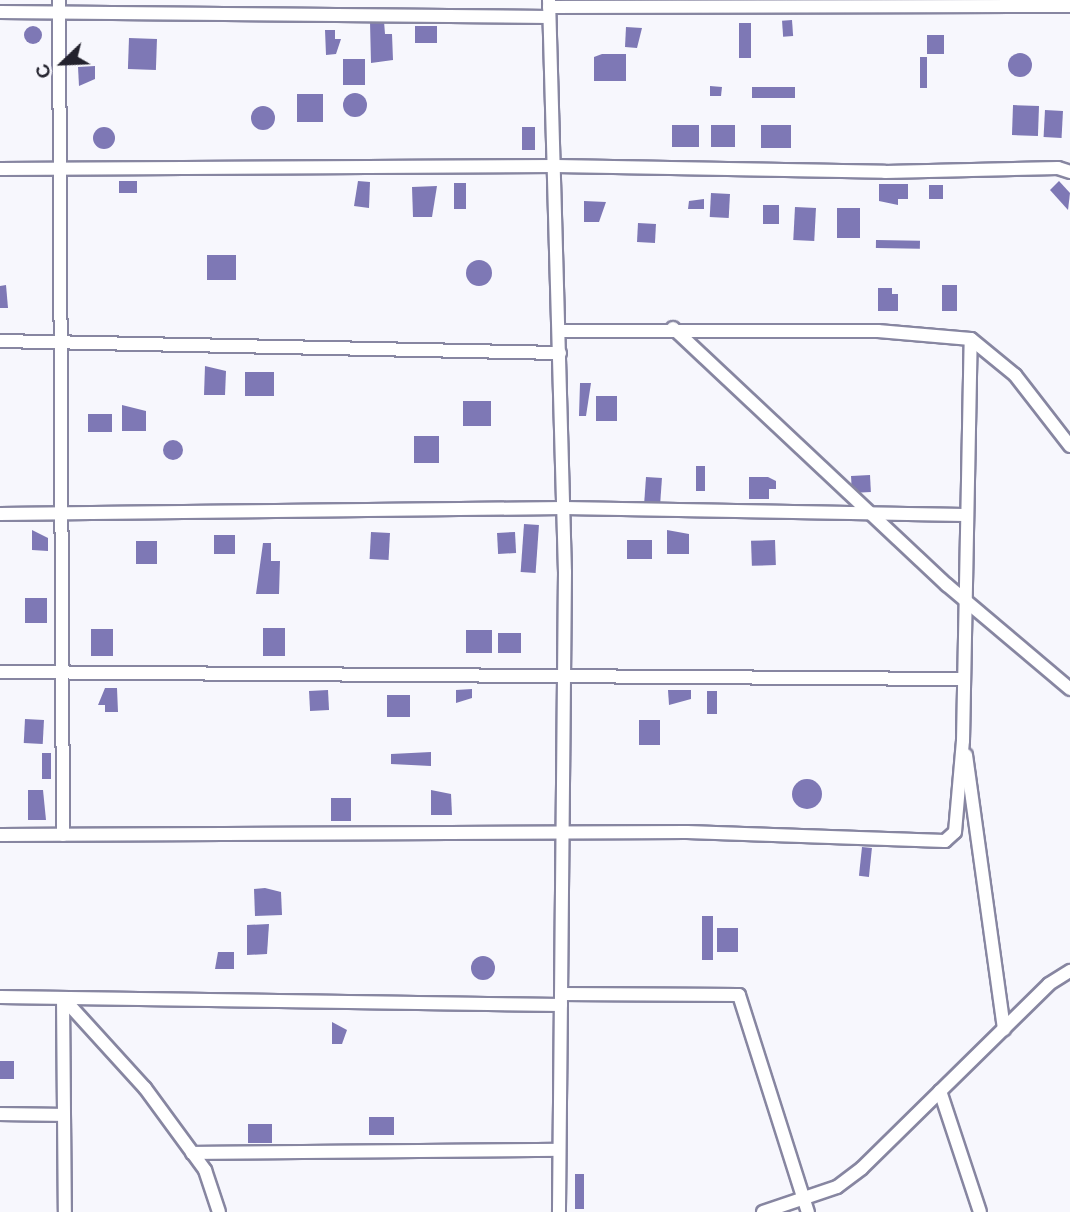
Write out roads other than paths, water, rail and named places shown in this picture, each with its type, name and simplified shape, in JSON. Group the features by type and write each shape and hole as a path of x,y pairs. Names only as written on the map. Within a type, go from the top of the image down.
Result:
{"street":[{"path":"59,5 62,169 63,835"},
{"path":"0,12 59,5 549,8 1070,6"},
{"path":"549,8 556,166 564,508 564,836 559,1212"},
{"path":"0,169 556,166 885,172 1058,168 1070,173"},
{"path":"559,331 673,328 929,332 971,340 1015,375 1070,446"},
{"path":"673,328 964,599 1070,689"},
{"path":"0,835 564,836 687,832 945,841 955,832 963,741 965,515 971,340"},
{"path":"0,341 560,352"},
{"path":"0,514 564,508 874,517 965,515"},
{"path":"0,672 564,673 667,679 963,678"},
{"path":"963,741 1004,1029"},
{"path":"763,1212 837,1187 862,1168 1004,1029 1070,971"},
{"path":"0,997 561,1000 739,995 808,1212"},
{"path":"63,998 65,1212"},
{"path":"63,998 145,1088 205,1170 219,1212"},
{"path":"940,1091 980,1212"},
{"path":"0,1114 63,1115"},
{"path":"192,1153 559,1150"}]}
